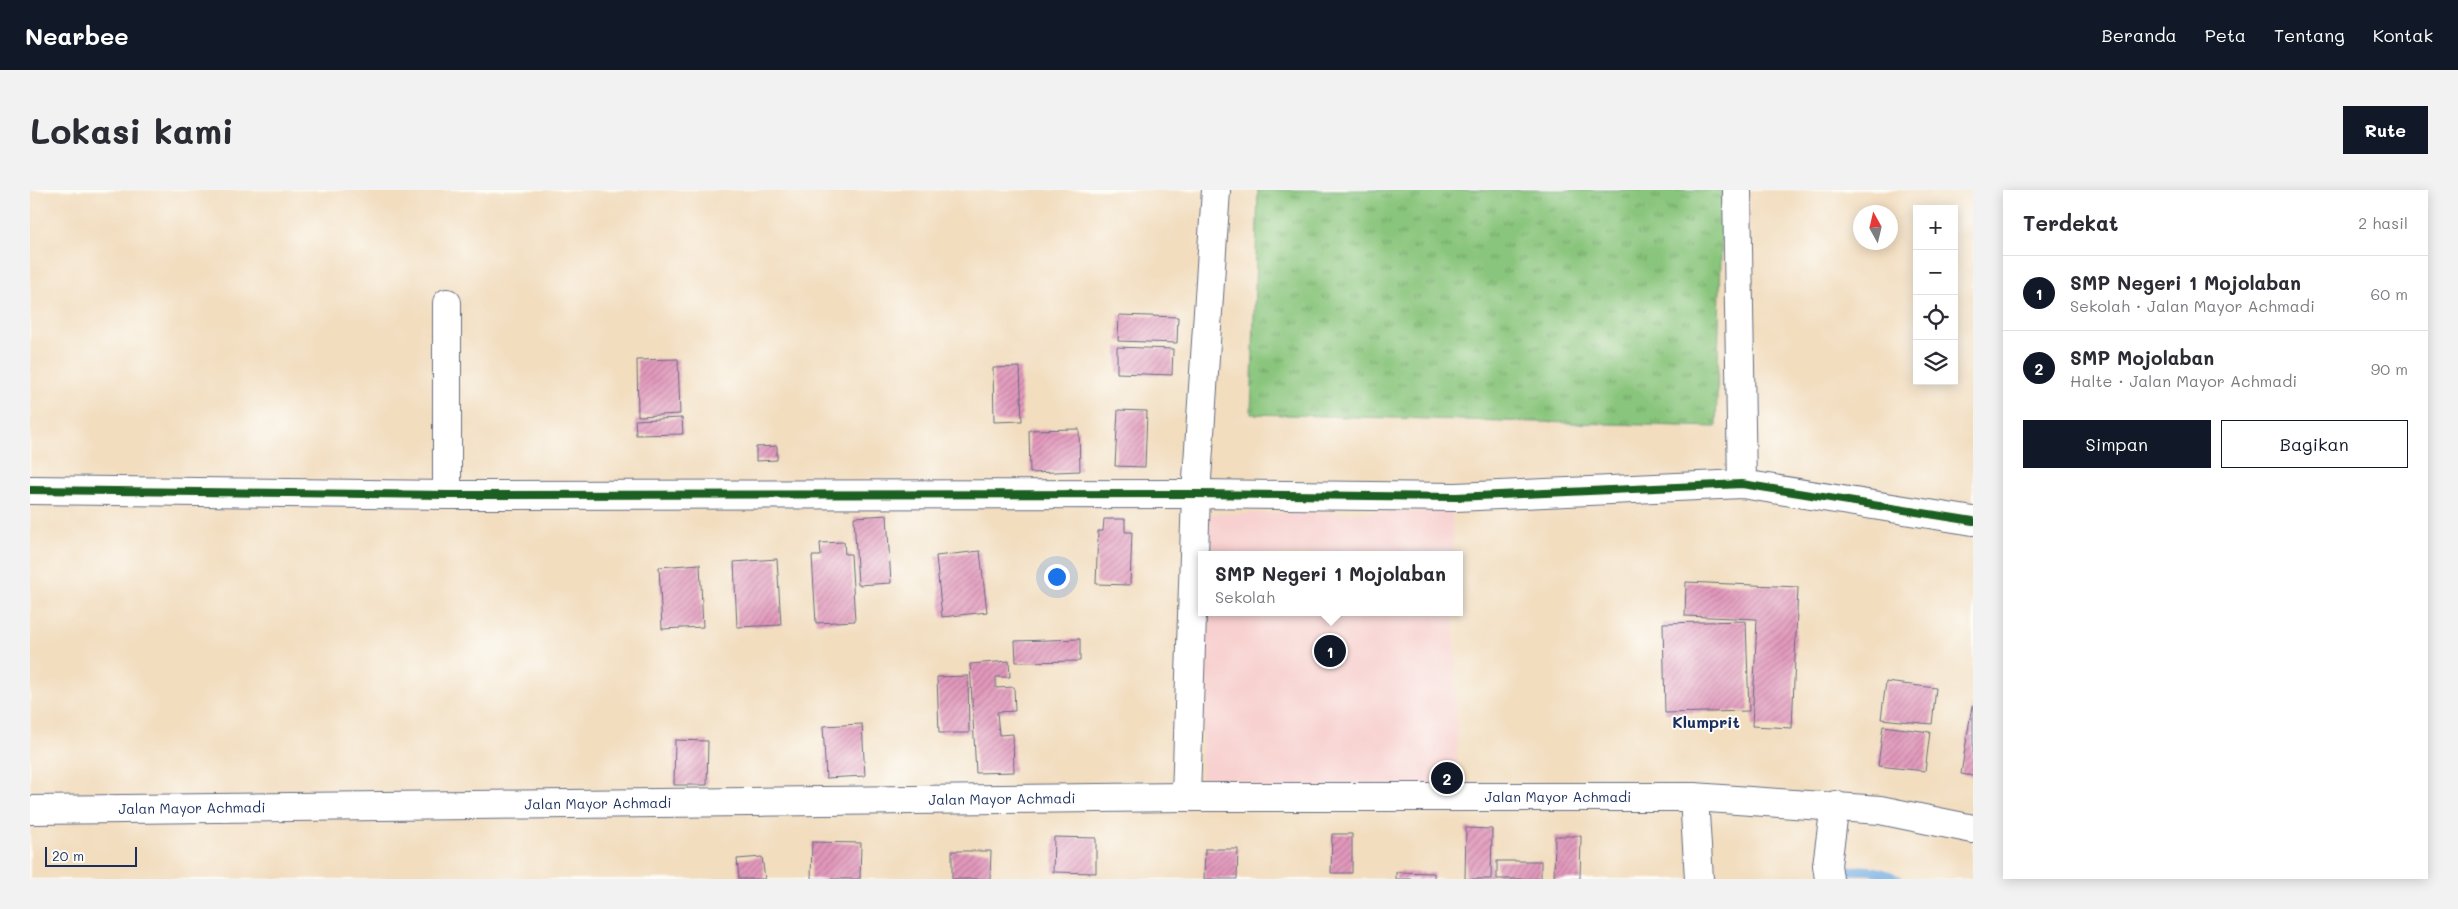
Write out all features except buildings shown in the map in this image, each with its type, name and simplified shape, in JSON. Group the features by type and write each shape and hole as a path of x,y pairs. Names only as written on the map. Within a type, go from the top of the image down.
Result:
{"street":[{"path":"1186,797 1196,494 1216,190"},
{"path":"1737,190 1742,484"},
{"path":"447,302 448,495"},
{"path":"30,490 448,495 1196,494 1456,497 1742,484 1973,521"},
{"name":"Jalan Mayor Achmadi","path":"30,810 1186,797 1694,797 1835,805 1880,810 1973,829"},
{"path":"1694,797 1699,879"},
{"path":"1828,872 1835,805"}],"shaded area":[{"path":"1452,511 1453,551 1208,551 1209,514"},
{"path":"1206,616 1454,616 1458,788 1201,791"}],"green space":[{"path":"1258,190 1723,190 1716,427 1251,414"}],"waterway":[{"path":"1832,876 1848,871 1865,870 1889,875 1897,879"}],"cycle path":[{"path":"30,490 447,495 1196,494 1456,497 1742,484 1973,521"}],"place":[{"name":"SMP Negeri 1 Mojolaban","path":"1330,651"},
{"name":"SMP Mojolaban","path":"1447,778"}],"district":[{"name":"Klumprit","path":"1706,722"}]}
